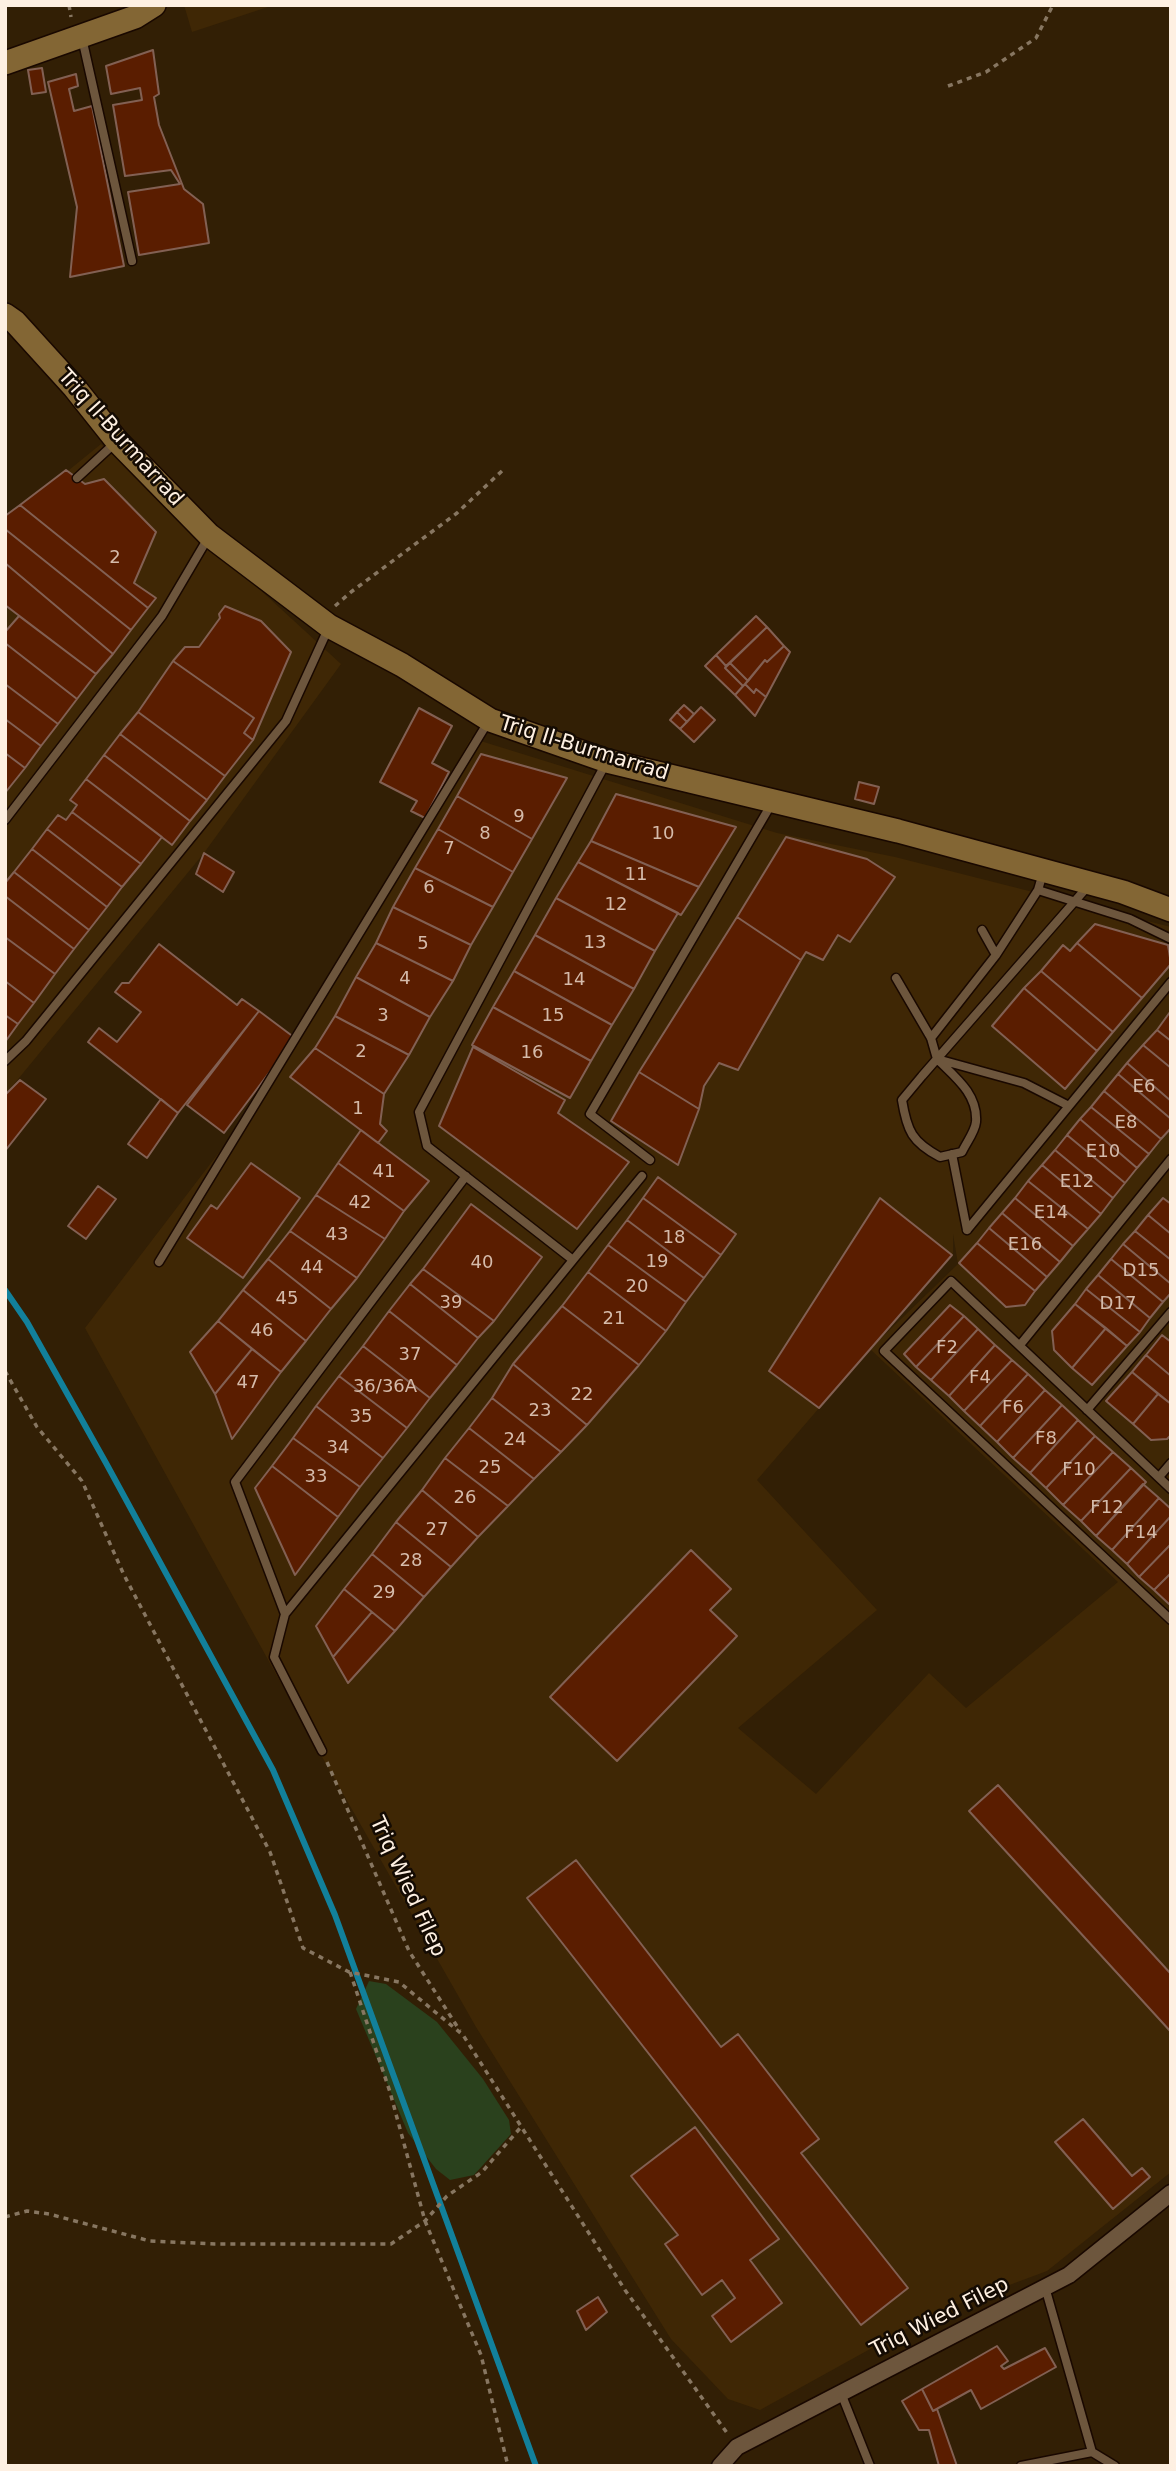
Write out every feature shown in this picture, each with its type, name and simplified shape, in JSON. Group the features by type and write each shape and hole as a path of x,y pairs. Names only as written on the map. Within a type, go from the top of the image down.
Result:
{"street":[{"path":"5,63 135,18 154,5"},
{"name":"Triq Il-Burmarrad","path":"5,315 15,322 74,387 117,441 209,535 325,623 402,665 490,720 607,761 886,828 1041,880 1091,883 1171,910"},
{"name":"Triq Wied Filep","path":"720,2466 737,2446 1069,2275 1171,2193"}],"lane":[{"path":"82,38 132,261"},
{"path":"77,478 117,441"},
{"path":"5,820 162,616 209,535"},
{"path":"5,1060 26,1041 286,722 325,623"},
{"path":"159,1262 490,720"},
{"path":"573,1260 427,1146 419,1112 607,761"},
{"path":"650,1160 590,1114 774,801"},
{"path":"931,1038 996,955 1041,880 1075,902 1130,919 1171,939"},
{"path":"896,978 931,1038 937,1059 961,1083 973,1100 976,1124 962,1152 940,1157 923,1147 906,1125 902,1100 937,1059 1091,883"},
{"path":"982,930 996,955"},
{"path":"952,1154 967,1230 1171,982"},
{"path":"937,1059 1024,1083 1069,1106"},
{"path":"1020,1345 1171,1159"},
{"path":"322,1751 274,1657 285,1614 642,1176"},
{"path":"285,1614 235,1482 467,1177"},
{"path":"1171,1489 951,1281 884,1351 1171,1620"},
{"path":"1087,1410 1171,1312"},
{"path":"1159,1477 1171,1463"},
{"path":"1045,2287 1092,2452"},
{"path":"841,2393 870,2466"},
{"path":"1021,2466 1092,2452 1115,2466"}],"path":[{"path":"948,86 986,72 1037,37 1053,5"},
{"path":"325,623 351,592 457,513 503,470"},
{"path":"5,1371 37,1427 82,1481 124,1575 270,1852 303,1948 349,1972 399,1982 463,2035"},
{"name":"Triq Wied Filep","path":"322,1751 409,1951 625,2290 737,2446"},
{"path":"349,1972 390,2092 425,2221 481,2355 508,2466"},
{"path":"5,2217 27,2211 49,2214 150,2241 215,2244 391,2244 425,2221 447,2196 482,2172 521,2127"}],"shaded area":[{"path":"184,5 274,5 192,32"},
{"path":"101,444 341,664 204,853 5,1095 5,522"},
{"path":"471,738 777,833 895,857 1171,927 1171,2172 1047,2271 937,2312 760,2410 728,2399 671,2339 476,2027 309,1734 85,1328 227,1142 353,947","holes":["953,1234 958,1264 873,1346 953,1253","870,1349 1118,1582 966,1708 929,1673 816,1794 738,1728 877,1610 757,1480"]}],"green space":[{"path":"369,1981 386,1984 437,2022 483,2079 509,2120 511,2134 474,2175 450,2180 436,2169 408,2133 356,2009"}],"building":[{"path":"153,50 159,94 154,97 159,125 184,189 203,204 209,243 139,255 128,192 180,184 171,170 125,176 113,105 142,100 140,88 111,94 106,66"},
{"path":"42,68 46,92 32,94 28,70"},
{"path":"76,74 78,86 69,89 74,111 92,106 124,266 70,277 77,207 48,82"},
{"path":"66,470 85,484 104,479 156,532 134,583 156,598 148,608 20,505"},
{"path":"20,505 148,608 131,630 5,529 5,516"},
{"path":"5,529 131,630 113,654 5,563"},
{"path":"5,563 113,654 96,674 5,605"},
{"path":"225,606 261,621 291,652 253,740 244,733 254,718 173,661 185,647 199,647 220,618 219,614"},
{"path":"19,616 96,674 77,699 5,643 5,632"},
{"path":"756,616 767,627 726,666 716,655"},
{"path":"767,627 784,646 767,662 765,660 748,681 730,663"},
{"path":"5,643 77,699 58,724 5,684"},
{"path":"784,646 790,652 766,697 756,689 754,693 745,684 765,660 767,662"},
{"path":"716,655 743,686 735,695 705,666"},
{"path":"173,661 254,718 244,733 253,740 225,776 138,712"},
{"path":"730,663 748,681 743,686 725,668"},
{"path":"5,684 58,724 41,746 5,719"},
{"path":"745,684 754,693 756,689 766,697 755,716 735,695"},
{"path":"684,705 694,714 687,722 677,712"},
{"path":"701,707 715,720 694,742 680,729"},
{"path":"419,708 452,726 432,763 449,772 425,818 411,811 417,801 380,782"},
{"path":"138,712 225,776 207,800 120,734"},
{"path":"677,712 687,722 680,729 670,720"},
{"path":"5,719 41,746 25,768 5,753"},
{"path":"120,734 207,800 190,821 104,755"},
{"path":"5,753 25,768 5,793"},
{"path":"481,754 567,778 532,839 457,796"},
{"path":"104,755 190,821 172,845 86,779"},
{"path":"86,779 162,837 141,864 72,812 77,805 70,800"},
{"path":"859,782 879,787 874,804 855,799"},
{"path":"616,794 736,827 699,887 591,841"},
{"path":"457,796 532,839 513,872 438,829"},
{"path":"72,812 141,864 122,887 47,829 58,815 66,820"},
{"path":"47,829 122,887 107,907 32,849"},
{"path":"438,829 513,872 493,907 415,868"},
{"path":"786,837 867,859 895,877 850,942 838,935 823,960 806,952 801,960 737,917"},
{"path":"591,841 699,887 681,915 578,862"},
{"path":"32,849 107,907 89,930 14,872"},
{"path":"204,853 234,872 223,892 196,874"},
{"path":"578,862 678,913 655,951 556,898"},
{"path":"415,868 493,907 471,945 393,907"},
{"path":"14,872 89,930 74,949 5,896 5,883"},
{"path":"5,896 74,949 55,974 5,937"},
{"path":"556,898 655,951 634,989 535,935"},
{"path":"393,907 471,945 453,981 376,943"},
{"path":"737,917 801,960 738,1070 719,1063 704,1086 699,1109 639,1072"},
{"path":"1095,924 1168,945 1171,964 1142,998 1077,943"},
{"path":"535,935 634,989 612,1025 514,971"},
{"path":"5,937 55,974 34,1003 5,981"},
{"path":"376,943 453,981 430,1017 356,977"},
{"path":"1077,943 1142,998 1113,1032 1041,971 1063,945 1070,951"},
{"path":"159,944 237,1005 242,999 259,1011 178,1113 88,1042 99,1028 117,1042 141,1012 115,992 122,983 129,983"},
{"path":"514,971 612,1025 591,1061 493,1007"},
{"path":"1041,971 1113,1032 1097,1051 1024,988"},
{"path":"356,977 430,1017 409,1055 335,1016"},
{"path":"5,981 34,1003 18,1024 5,1015"},
{"path":"1024,988 1097,1051 1065,1089 992,1026"},
{"path":"493,1007 591,1061 570,1098 472,1045"},
{"path":"259,1011 295,1038 224,1133 187,1105"},
{"path":"1171,1013 1171,1041 1157,1030"},
{"path":"5,1015 18,1024 5,1042"},
{"path":"335,1016 409,1055 384,1094 315,1048"},
{"path":"1157,1030 1171,1041 1171,1068 1143,1045"},
{"path":"1143,1045 1171,1068 1171,1101 1127,1063"},
{"path":"473,1047 565,1100 558,1113 629,1162 577,1229 439,1126"},
{"path":"315,1048 384,1094 380,1124 387,1131 378,1143 290,1077"},
{"path":"1127,1063 1171,1101 1171,1119 1118,1074"},
{"path":"639,1072 699,1109 678,1165 611,1121"},
{"path":"1118,1074 1171,1119 1171,1128 1161,1139 1104,1091"},
{"path":"20,1080 46,1099 5,1151 5,1095"},
{"path":"1104,1091 1161,1139 1149,1154 1091,1107"},
{"path":"161,1099 178,1113 147,1158 128,1144"},
{"path":"1091,1107 1149,1154 1137,1168 1080,1119"},
{"path":"1080,1119 1137,1168 1125,1183 1067,1135"},
{"path":"361,1130 429,1181 404,1211 338,1163"},
{"path":"1067,1135 1125,1183 1113,1198 1055,1150"},
{"path":"1055,1150 1113,1198 1101,1214 1042,1165"},
{"path":"251,1163 300,1198 243,1278 187,1238 211,1205 217,1209"},
{"path":"338,1163 404,1211 385,1239 316,1195"},
{"path":"1042,1165 1101,1214 1088,1229 1028,1181"},
{"path":"658,1177 736,1234 721,1255 643,1198"},
{"path":"1028,1181 1088,1229 1073,1246 1015,1198"},
{"path":"98,1186 116,1199 86,1239 68,1226"},
{"path":"316,1195 385,1239 357,1278 290,1231"},
{"path":"643,1198 721,1255 704,1278 627,1220"},
{"path":"880,1198 952,1255 819,1408 769,1371"},
{"path":"1015,1198 1073,1246 1060,1262 1002,1213"},
{"path":"1163,1198 1171,1204 1171,1234 1148,1215"},
{"path":"471,1204 542,1257 494,1321 423,1269"},
{"path":"1002,1213 1060,1262 1047,1277 989,1228"},
{"path":"1148,1215 1171,1234 1171,1260 1135,1231"},
{"path":"627,1220 704,1278 686,1302 608,1245"},
{"path":"989,1228 1047,1277 1035,1291 977,1243"},
{"path":"290,1231 357,1278 331,1309 268,1259"},
{"path":"1135,1231 1171,1260 1171,1284 1123,1244"},
{"path":"977,1243 1035,1291 1025,1305 1006,1307 959,1263"},
{"path":"1123,1244 1171,1284 1171,1293 1163,1302 1111,1259"},
{"path":"608,1245 686,1302 666,1331 588,1272"},
{"path":"268,1259 331,1309 306,1341 243,1290"},
{"path":"1111,1259 1163,1302 1150,1318 1098,1275"},
{"path":"423,1269 494,1321 478,1338 410,1284"},
{"path":"588,1272 666,1331 639,1365 562,1306"},
{"path":"1098,1275 1150,1318 1140,1332 1086,1289"},
{"path":"410,1284 478,1338 457,1365 389,1311"},
{"path":"1086,1289 1140,1332 1127,1346 1075,1304"},
{"path":"243,1290 306,1341 281,1372 218,1321"},
{"path":"1075,1304 1106,1328 1072,1368 1054,1350 1052,1331"},
{"path":"950,1305 964,1316 916,1367 904,1354"},
{"path":"562,1306 639,1365 587,1425 513,1364"},
{"path":"389,1311 457,1365 430,1398 363,1346"},
{"path":"964,1316 978,1329 931,1380 916,1367"},
{"path":"218,1321 252,1349 215,1394 190,1352"},
{"path":"1106,1328 1127,1346 1092,1385 1072,1368"},
{"path":"978,1329 995,1345 949,1396 931,1380"},
{"path":"1162,1335 1171,1342 1171,1376 1146,1355"},
{"path":"995,1345 1012,1360 964,1411 949,1396"},
{"path":"363,1346 430,1398 407,1428 339,1376"},
{"path":"252,1349 281,1372 232,1439 215,1394"},
{"path":"1146,1355 1171,1376 1171,1404 1132,1372"},
{"path":"1012,1360 1028,1374 980,1426 964,1411"},
{"path":"513,1364 587,1425 561,1452 492,1398"},
{"path":"1132,1372 1158,1394 1133,1424 1106,1401"},
{"path":"1028,1374 1045,1390 997,1442 980,1426"},
{"path":"339,1376 407,1428 383,1458 316,1406"},
{"path":"1045,1390 1062,1405 1013,1458 997,1442"},
{"path":"1158,1394 1171,1404 1171,1435 1167,1439 1151,1440 1133,1424"},
{"path":"492,1398 561,1452 534,1479 469,1428"},
{"path":"1062,1405 1078,1420 1030,1473 1013,1458"},
{"path":"316,1406 383,1458 360,1487 293,1438"},
{"path":"1078,1420 1095,1436 1046,1488 1030,1473"},
{"path":"469,1428 534,1479 508,1506 445,1458"},
{"path":"1095,1436 1113,1452 1063,1505 1046,1488"},
{"path":"293,1438 360,1487 338,1517 272,1466"},
{"path":"1113,1452 1131,1468 1081,1521 1063,1505"},
{"path":"445,1458 508,1506 478,1537 422,1490"},
{"path":"272,1466 338,1517 295,1575 255,1488"},
{"path":"1131,1468 1146,1482 1096,1536 1081,1521"},
{"path":"1143,1484 1159,1498 1112,1550 1096,1536"},
{"path":"422,1490 478,1537 451,1567 396,1522"},
{"path":"1159,1498 1171,1509 1171,1516 1127,1564 1112,1550"},
{"path":"1171,1516 1171,1544 1139,1577 1127,1564"},
{"path":"396,1522 451,1567 424,1597 372,1554"},
{"path":"1171,1544 1171,1573 1154,1590 1139,1577"},
{"path":"691,1550 731,1589 710,1610 737,1636 617,1761 550,1697"},
{"path":"372,1554 424,1597 395,1631 344,1589"},
{"path":"1171,1573 1171,1602 1169,1604 1154,1590"},
{"path":"344,1589 372,1612 333,1657 316,1626"},
{"path":"372,1612 395,1631 348,1683 333,1657"},
{"path":"998,1785 1171,1974 1171,2032 969,1811"},
{"path":"576,1860 721,2047 738,2034 819,2139 801,2153 908,2288 861,2325 527,1898"},
{"path":"1083,2119 1132,2176 1142,2168 1150,2177 1113,2209 1055,2142"},
{"path":"695,2127 779,2239 750,2260 782,2303 731,2342 712,2316 735,2298 722,2280 702,2295 665,2244 678,2235 631,2176"},
{"path":"598,2297 607,2312 586,2330 577,2311"},
{"path":"997,2346 1008,2361 1001,2366 1004,2369 1045,2348 1056,2367 981,2409 971,2390 933,2411 922,2389"},
{"path":"922,2389 933,2411 937,2409 957,2466 939,2466 929,2430 919,2430 902,2401"}],"waterway":[{"path":"5,1290 27,1322 106,1463 273,1770 335,1915 536,2466"}]}
